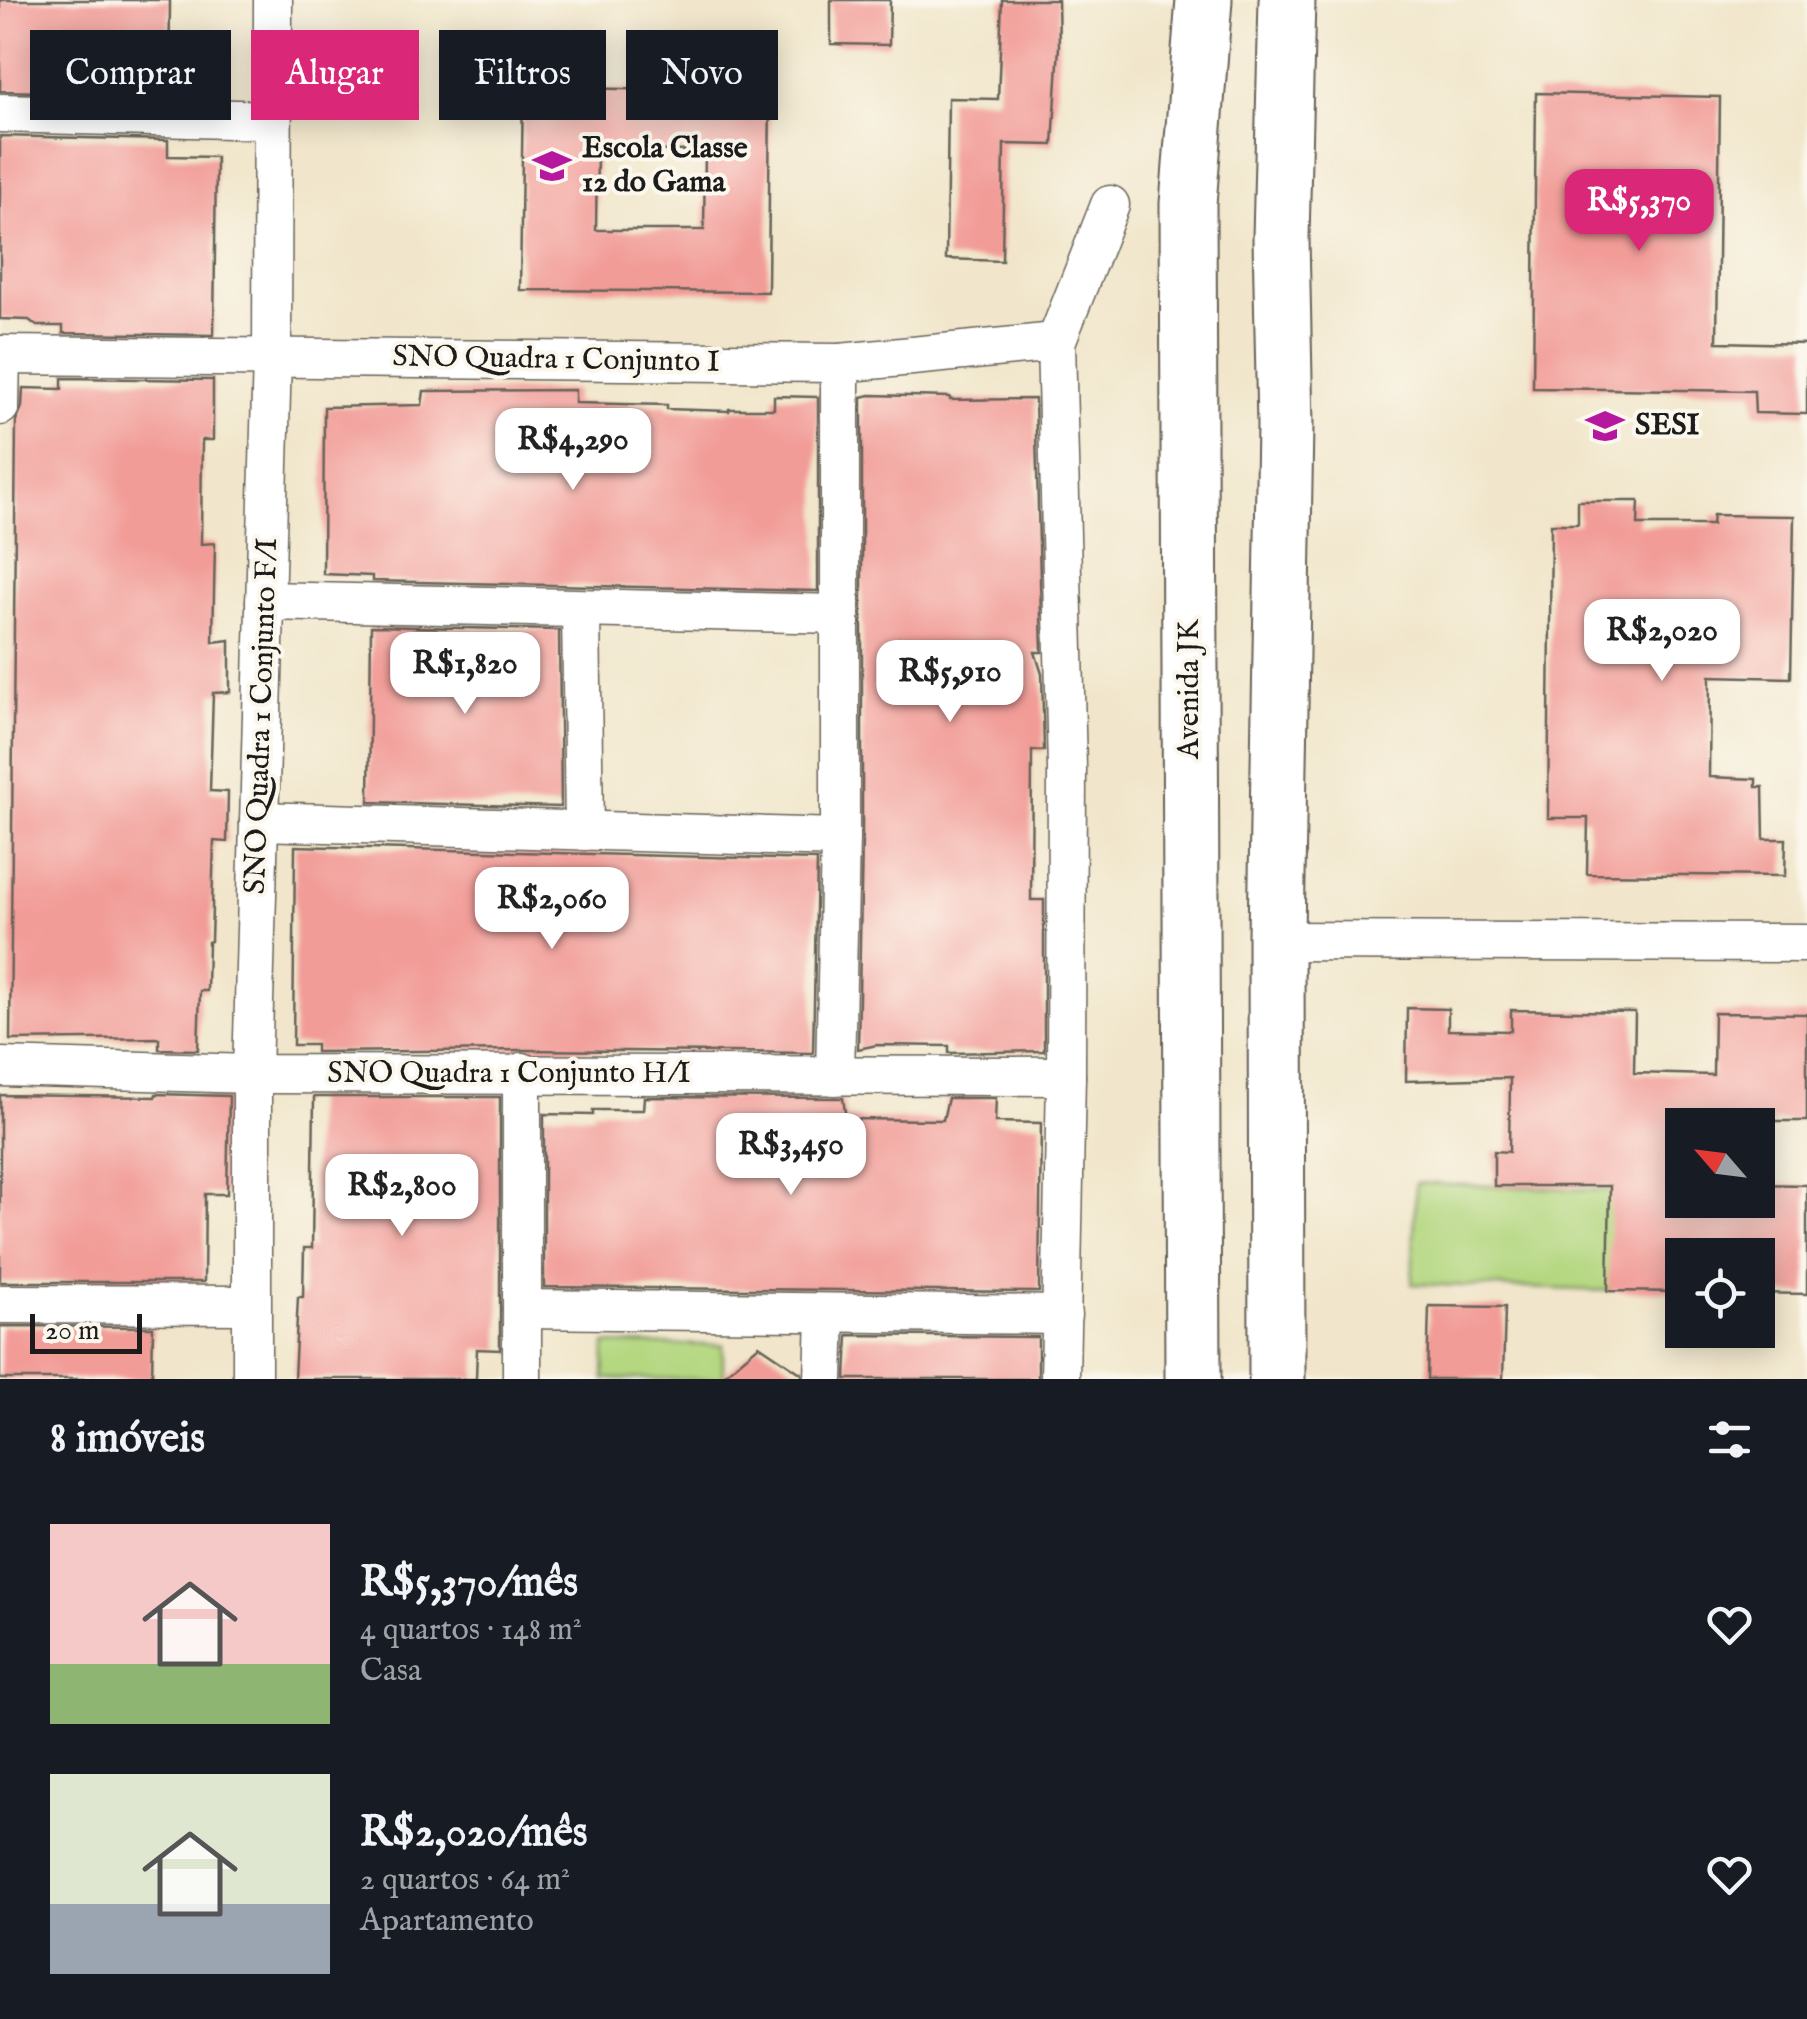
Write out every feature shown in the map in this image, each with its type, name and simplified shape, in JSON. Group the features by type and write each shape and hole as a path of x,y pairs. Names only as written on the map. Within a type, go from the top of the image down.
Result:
{"main road":[{"name":"Avenida JK","path":"1193,1379 1188,204 1204,0"},
{"path":"1277,1379 1276,941 1285,426 1281,238 1287,0"}],"street":[{"name":"SNO Quadra 1 Conjunto F/I","path":"272,0 272,30"},
{"path":"0,113 251,119"},
{"name":"SNO Quadra 1 Conjunto F/I","path":"252,1379 252,1074 272,358 272,120"},
{"path":"1060,1379 1066,1076 1066,768 1056,342 1110,205"},
{"name":"SNO Quadra 1 Conjunto I","path":"1,355 840,362 1056,342"},
{"path":"0,406 1,355"},
{"path":"835,1076 840,838 840,362"},
{"path":"265,601 840,614"},
{"path":"581,611 584,831"},
{"path":"260,821 840,838"},
{"path":"1276,941 1807,943"},
{"name":"SNO Quadra 1 Conjunto H/I","path":"0,1067 252,1074 1066,1076"},
{"path":"522,1072 522,1379"},
{"path":"0,1304 251,1304"},
{"path":"522,1308 1062,1315"},
{"path":"824,1379 826,1314"}],"green space":[{"path":"1416,1183 1614,1191 1610,1291 1412,1284"},
{"path":"605,1344 723,1345 723,1379 604,1379"}],"building":[{"path":"0,0 170,0 170,30 30,30 30,92 0,91"},
{"path":"831,0 890,0 889,45 831,44"},
{"path":"1002,0 1058,0 1053,145 1004,144 1002,261 946,259 948,98 998,99"},
{"path":"606,89 626,89 626,120 770,120 768,292 520,290 523,120 606,120","holes":["597,150 705,151 704,230 596,230"]},
{"path":"1536,93 1720,97 1717,342 1807,344 1807,414 1755,413 1754,391 1533,388"},
{"path":"0,136 168,140 168,156 216,157 214,335 63,333 63,326 0,319"},
{"path":"62,378 213,380 213,440 202,440 201,544 215,543 213,642 230,640 230,692 213,693 210,791 228,792 227,842 214,841 211,941 207,991 200,991 198,1050 159,1049 159,1038 10,1040 16,421 23,388 62,389"},
{"path":"575,390 575,403 729,411 774,409 774,396 818,397 818,591 372,581 372,576 323,574 324,407 422,405 424,391"},
{"path":"862,397 950,400 1035,399 1042,652 1035,652 1042,674 1044,751 1032,751 1031,900 1044,900 1044,1051 949,1053 949,1046 877,1045 858,1049"},
{"path":"1578,501 1639,501 1638,525 1712,525 1713,515 1794,516 1791,678 1710,676 1709,777 1756,779 1756,787 1763,787 1764,839 1786,839 1785,876 1587,874 1588,818 1548,818 1551,524 1578,524"},
{"path":"371,626 559,630 561,807 369,802"},
{"path":"295,846 817,860 813,1053 316,1052 316,1045 293,1045"},
{"path":"1407,1008 1448,1009 1448,1030 1511,1031 1511,1010 1635,1012 1634,1073 1713,1075 1714,1013 1807,1014 1807,1121 1775,1121 1775,1108 1665,1108 1665,1218 1775,1218 1775,1184 1807,1185 1807,1294 1775,1293 1775,1238 1665,1238 1665,1292 1608,1291 1610,1186 1494,1186 1494,1151 1509,1152 1510,1078 1406,1081"},
{"path":"0,1095 229,1096 227,1194 205,1194 204,1282 0,1282"},
{"path":"314,1097 500,1097 500,1350 477,1349 476,1379 294,1379 304,1248 312,1248"},
{"path":"644,1097 843,1098 846,1119 943,1120 948,1098 996,1098 995,1122 1041,1123 1039,1292 544,1287 544,1114 643,1110"},
{"path":"1429,1306 1505,1307 1503,1379 1427,1379"},
{"path":"0,1326 153,1327 152,1379 0,1379"},
{"path":"848,1335 1038,1337 1038,1379 846,1379"},
{"path":"759,1345 802,1374 802,1379 719,1379"}],"place":[{"name":"Escola Classe 12 do Gama","path":"552,166"},
{"name":"SESI","path":"1605,426"}]}
